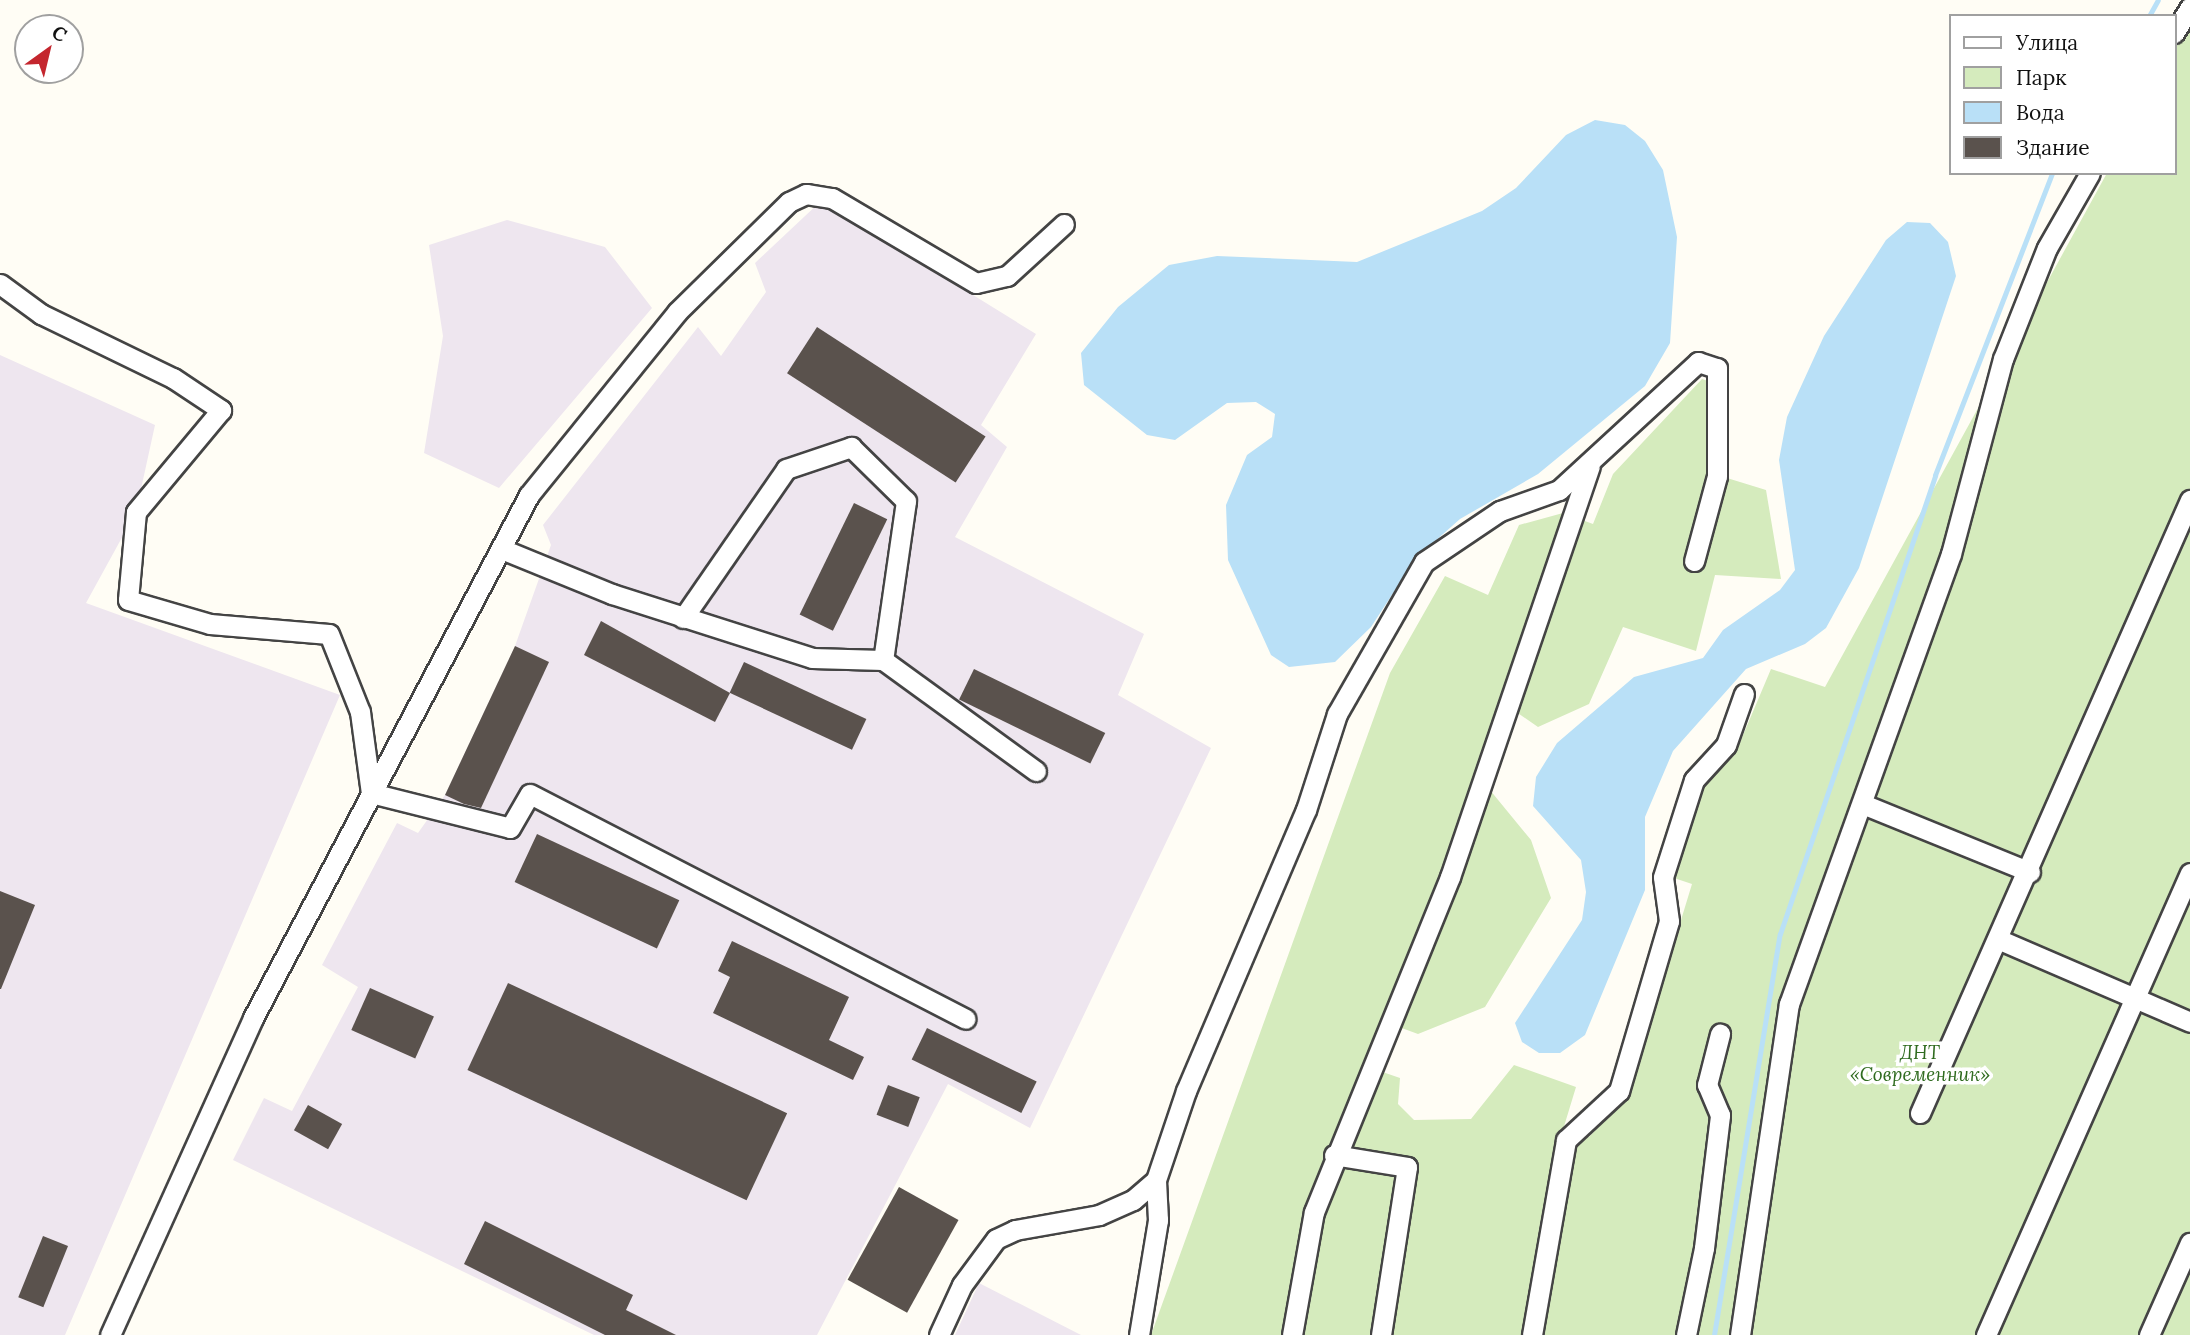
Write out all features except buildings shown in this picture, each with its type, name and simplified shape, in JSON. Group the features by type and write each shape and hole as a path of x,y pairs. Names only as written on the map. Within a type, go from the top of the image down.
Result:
{"street":[{"path":"2176,30 2190,7"},
{"path":"1740,1335 1789,1004 1865,805 1951,554 2003,359 2047,248 2089,175"},
{"path":"110,1335 253,1018 371,793 504,550 529,495 677,312 789,202 806,194 832,198 975,283 1007,276 1064,224"},
{"path":"0,284 41,314 173,378 221,410 136,512 128,600 210,624 329,634 360,712 371,793"},
{"path":"1139,1335 1158,1220 1156,1180 1203,1047 1306,810 1338,714 1424,562 1500,511 1559,490 1590,465 1666,386 1698,362 1717,368 1717,476 1694,561"},
{"path":"683,618 786,469 851,447 906,501 883,660"},
{"path":"1292,1335 1314,1212 1334,1155 1450,877 1590,465"},
{"path":"1920,1113 2030,872 2190,500"},
{"path":"504,550 683,618 813,658 883,660 1036,771"},
{"path":"1532,1335 1566,1140 1619,1091 1669,921 1663,877 1678,829 1694,780 1726,745 1744,694"},
{"path":"371,793 510,828 530,794 965,1019"},
{"path":"1865,805 2030,872"},
{"path":"1986,1335 2190,873"},
{"path":"2000,940 2190,1022"},
{"path":"1686,1335 1704,1248 1720,1115 1707,1085 1720,1034"},
{"path":"1334,1155 1407,1167 1381,1335"},
{"path":"939,1335 962,1285 996,1239 1015,1230 1099,1216 1133,1200 1156,1180"},
{"path":"2149,1335 2190,1243"}],"shaded area":[{"path":"821,201 1036,334 981,425 1007,447 955,537 1144,634 1118,695 1211,748 1030,1128 948,1084 817,1335 594,1335 233,1160 264,1098 292,1111 358,987 322,965 397,823 418,833 445,795 515,646 551,545 543,525 698,327 721,356 766,292 755,263"},
{"path":"507,220 605,247 652,308 499,488 424,453 443,336 429,245"},
{"path":"0,355 155,425 136,512 86,603 340,695 65,1335 0,1335"},
{"path":"979,1283 1081,1335 955,1335"}],"green space":[{"name":"ДНТ «Современник»","path":"2190,23 2190,1335 1151,1335 1390,673 1445,576 1488,595 1519,525 1563,513 1593,524 1613,474 1702,379 1723,386 1727,478 1766,490 1781,579 1715,575 1696,651 1623,627 1589,704 1538,727 1512,709 1485,784 1531,840 1551,898 1485,1007 1418,1034 1388,1023 1368,1067 1400,1078 1398,1104 1414,1120 1471,1119 1514,1065 1576,1087 1562,1133 1589,1137 1627,1097 1692,884 1674,878 1702,787 1735,754 1771,669 1825,687 2106,175 2176,175 2176,48"}],"water":[{"path":"1595,120 1625,125 1645,141 1663,170 1677,237 1670,343 1645,386 1538,474 1460,519 1416,558 1371,627 1335,662 1289,667 1271,655 1228,560 1226,505 1247,455 1272,437 1275,414 1256,402 1227,403 1175,440 1147,435 1084,385 1081,353 1118,307 1169,265 1217,256 1357,262 1482,211 1516,188 1566,135"},
{"path":"1907,222 1930,223 1948,242 1956,276 1859,568 1826,628 1805,644 1746,669 1673,751 1645,817 1645,890 1585,1035 1560,1053 1539,1053 1522,1042 1515,1023 1582,920 1586,892 1581,860 1533,806 1536,777 1557,743 1634,677 1703,658 1723,630 1780,590 1795,570 1779,460 1787,417 1824,336 1886,240"}],"waterway":[{"path":"2150,14 2158,0"},
{"path":"1714,1335 1780,934 1935,475 2051,175"}]}
